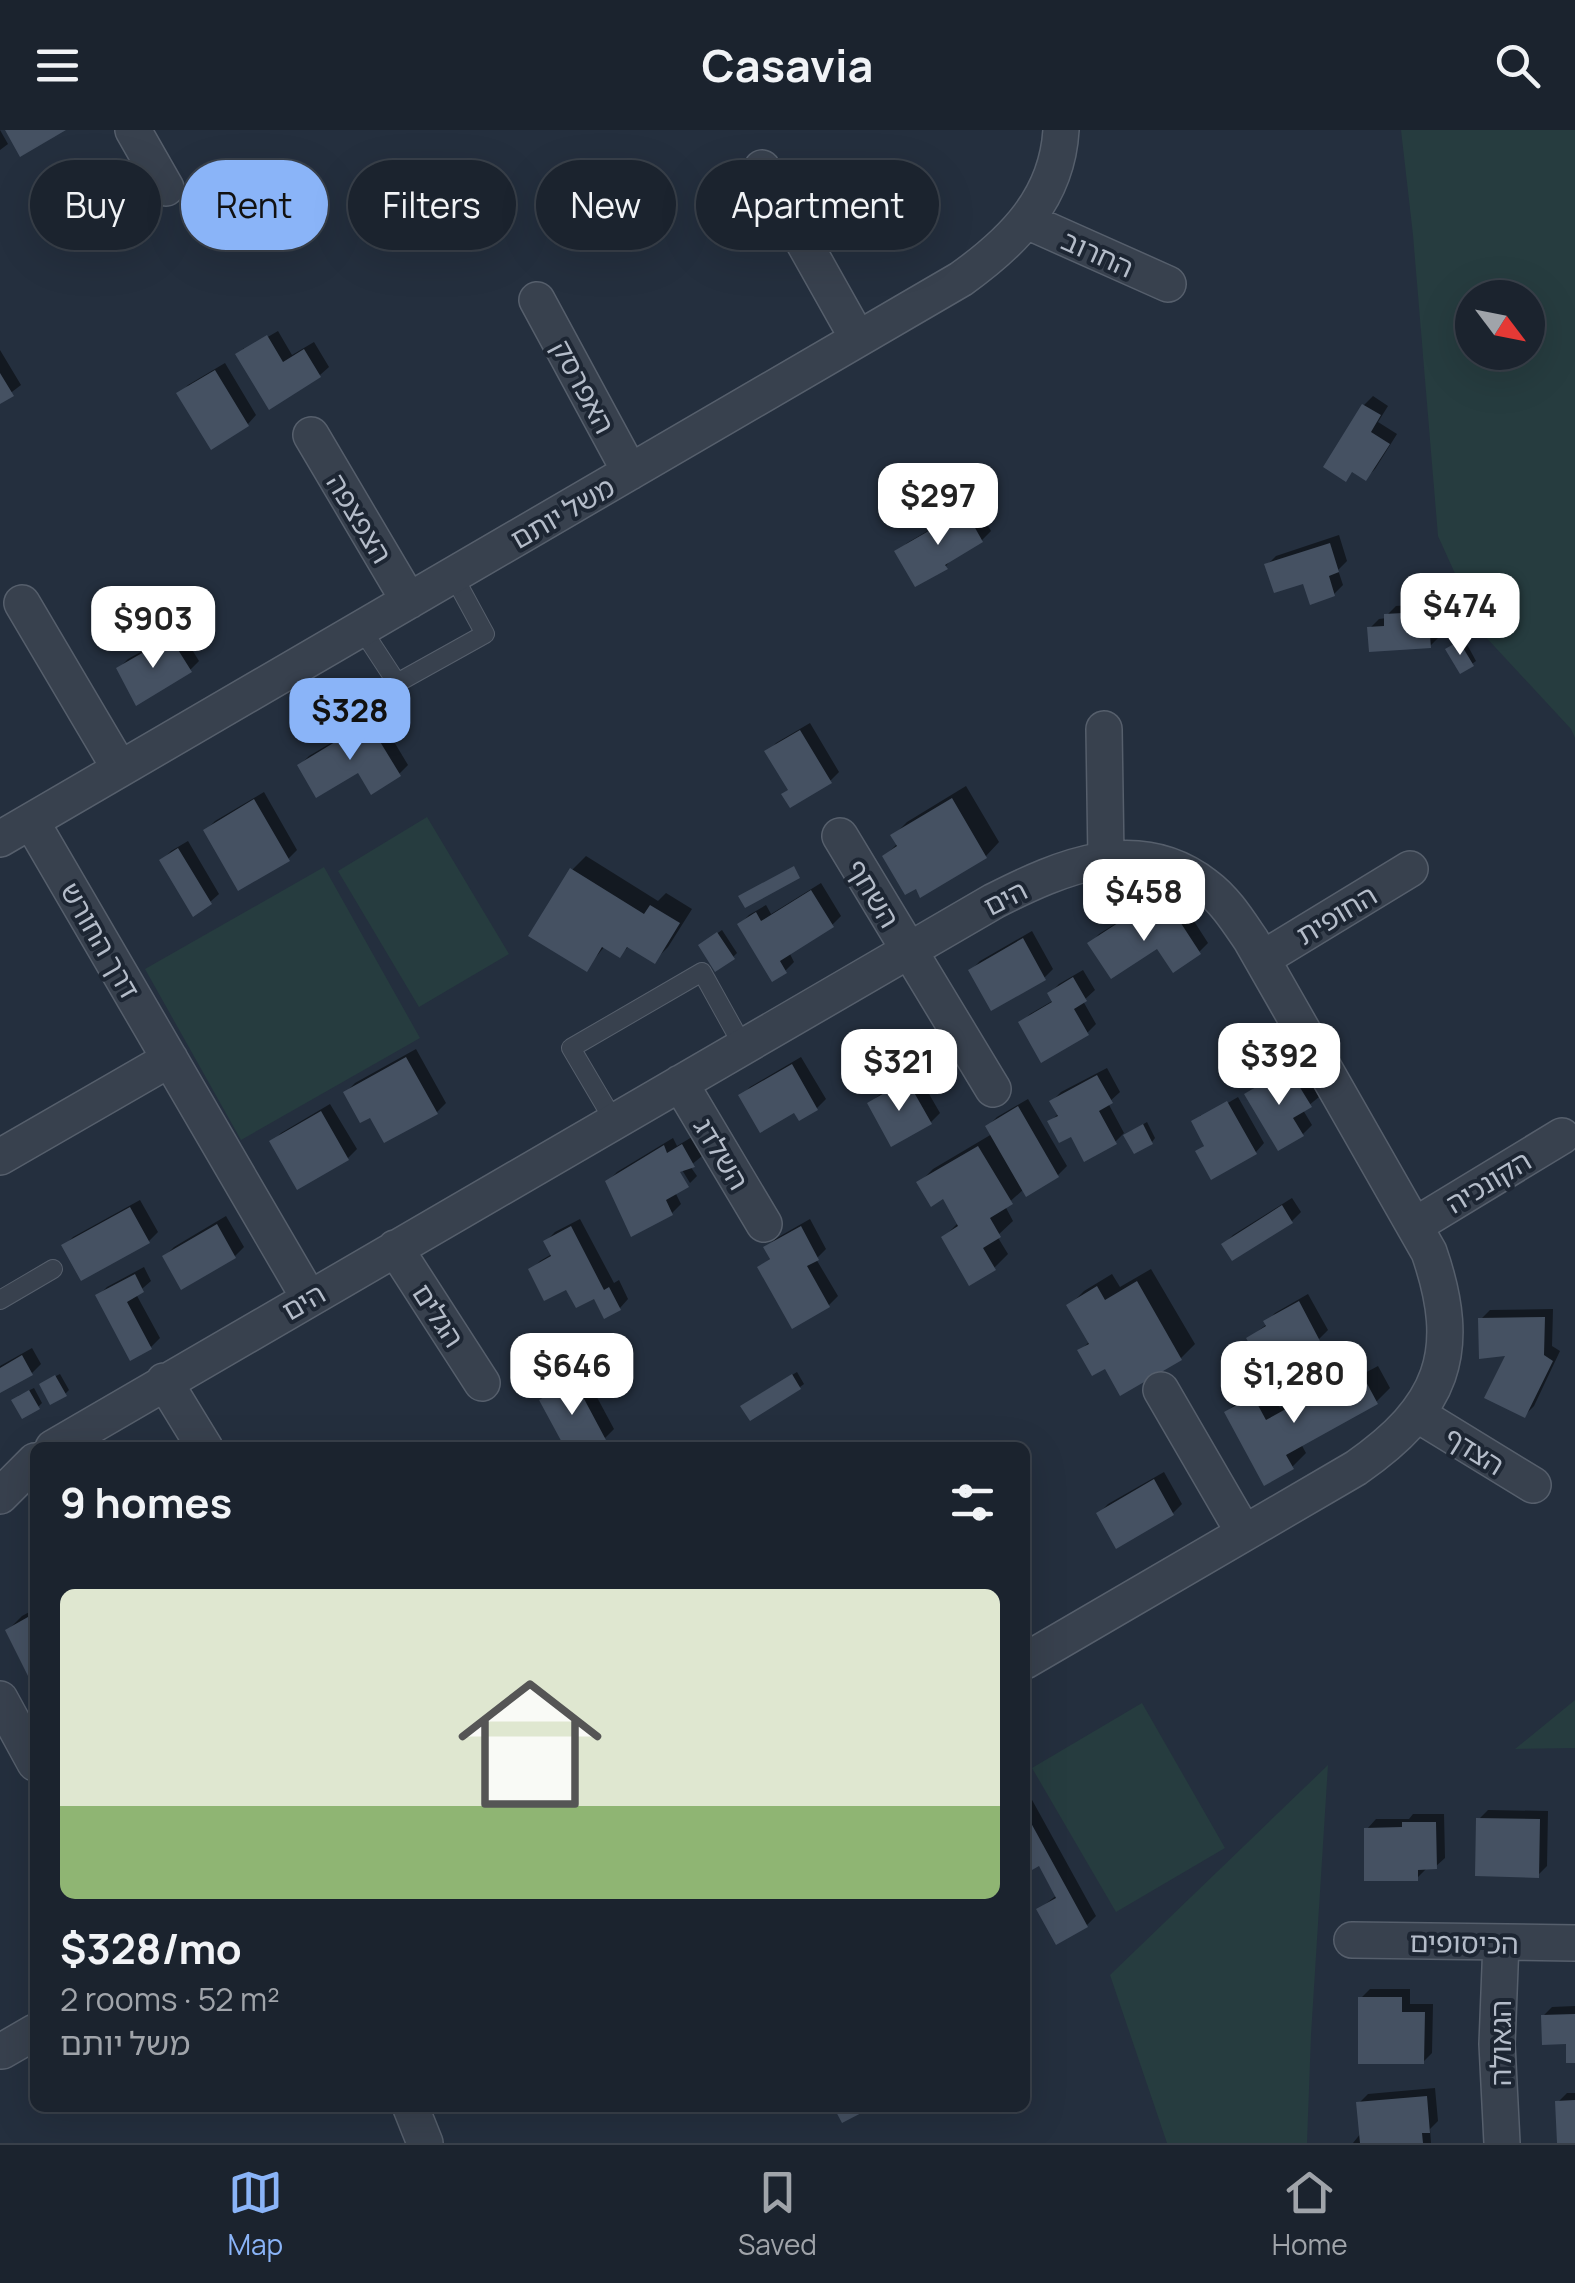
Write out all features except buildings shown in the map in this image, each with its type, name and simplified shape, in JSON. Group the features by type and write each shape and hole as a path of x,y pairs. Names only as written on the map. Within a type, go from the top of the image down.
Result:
{"street":[{"path":"133,130 166,188"},
{"name":"משל יותם","path":"0,839 961,279 1028,222 1053,174 1061,130"},
{"name":"החרוב","path":"1028,222 1168,284"},
{"path":"808,250 858,339"},
{"name":"האפרסק","path":"538,300 630,472"},
{"name":"הצפצפה","path":"311,435 409,601"},
{"path":"22,604 120,769"},
{"path":"1104,729 1106,859"},
{"name":"דרך החורש","path":"32,820 309,1298"},
{"name":"השחף","path":"840,836 993,1089"},
{"name":"הים","path":"62,1442 1023,886 1106,859 1159,862 1208,887 1230,910 1429,1252 1444,1304 1446,1328 1440,1373 1430,1394 1401,1433 1356,1468 1030,1658"},
{"name":"החופית","path":"1262,960 1410,869"},
{"path":"0,1158 170,1059"},
{"name":"השלדג","path":"680,1083 764,1224"},
{"name":"הקונכיה","path":"1414,1226 1562,1136"},
{"name":"הגלים","path":"395,1248 482,1383"},
{"path":"164,1381 200,1442"},
{"path":"1161,1390 1244,1533"},
{"name":"הצדף","path":"1417,1414 1533,1486"},
{"path":"0,1496 30,1466"},
{"path":"0,1699 30,1753"},
{"name":"הכיסופים","path":"1352,1940 1575,1943"},
{"name":"הגאולה","path":"1501,1942 1497,2044 1502,2143"},
{"path":"2,2051 30,2035"},
{"path":"412,2112 426,2143"}],"lane":[{"path":"361,628 397,683 485,634 453,575"},
{"path":"614,1122 570,1048 702,972 744,1046"},
{"path":"0,1300 54,1270"}],"green space":[{"path":"1401,130 1575,130 1575,738 1482,633 1438,536"},
{"path":"427,817 509,954 419,1007 338,871"},
{"path":"324,867 420,1038 241,1140 145,969"},
{"path":"1575,1700 1575,1748 1515,1749"},
{"path":"1142,1703 1225,1848 1116,1912 1032,1768"},
{"path":"1328,1765 1307,2143 1167,2143 1110,1975"}]}
